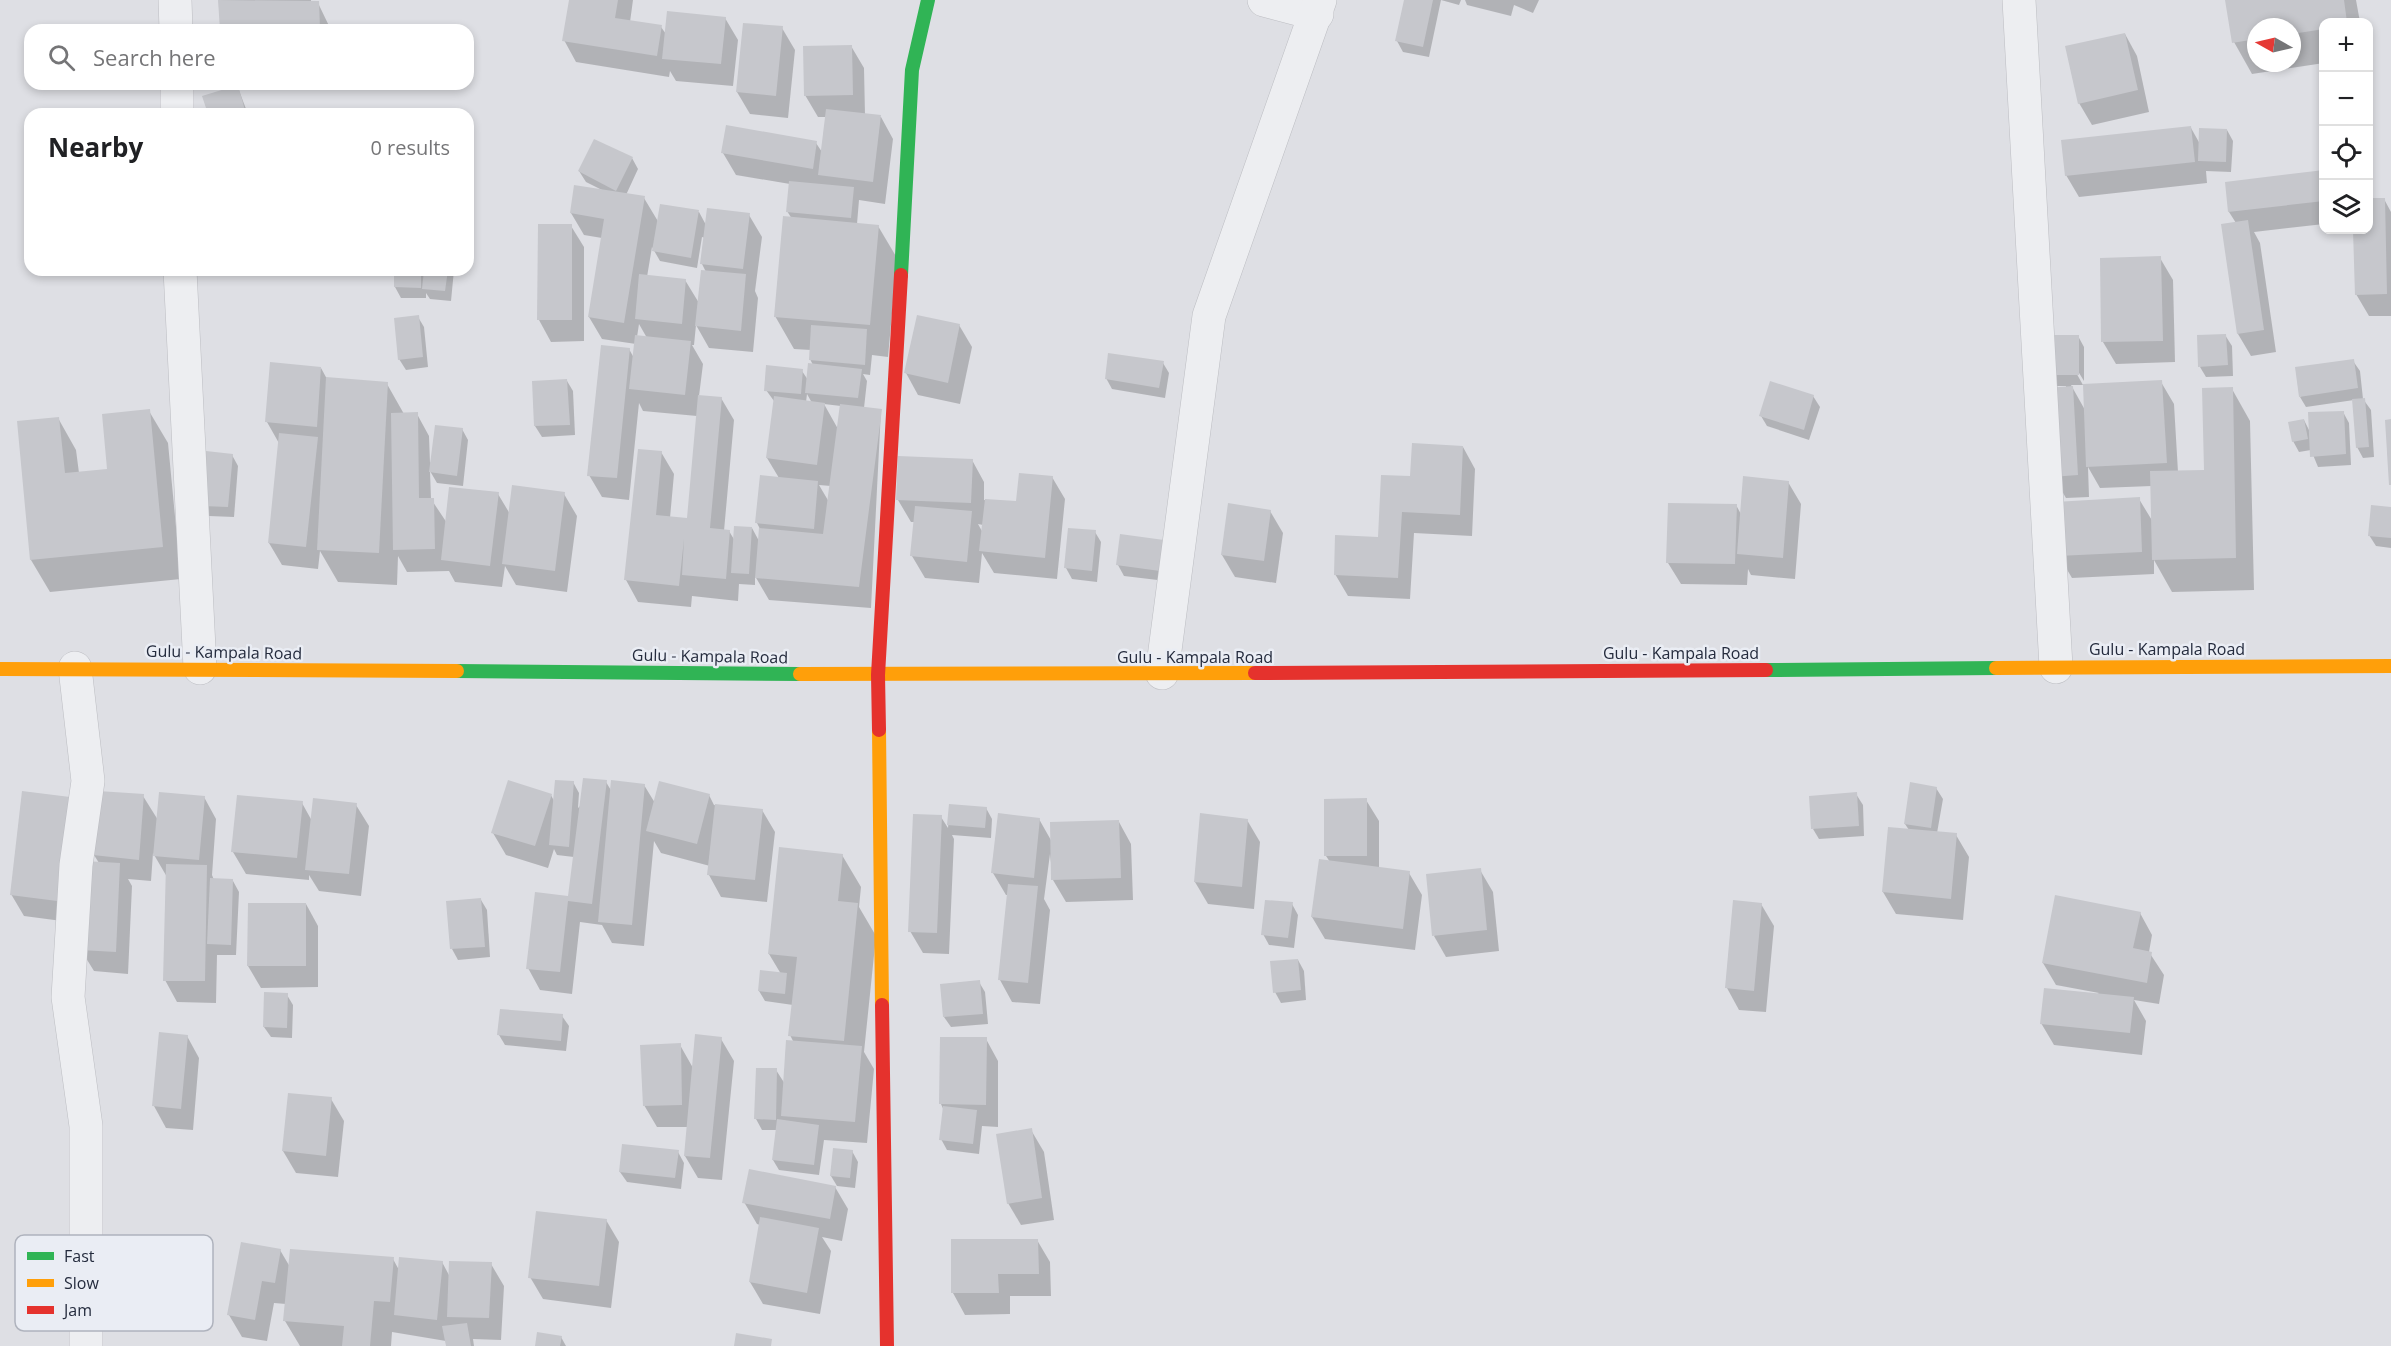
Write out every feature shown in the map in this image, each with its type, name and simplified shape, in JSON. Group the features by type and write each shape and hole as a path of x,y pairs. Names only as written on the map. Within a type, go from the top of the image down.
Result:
{"main road":[{"path":"887,1346 878,675 912,70 928,0"},
{"name":"Gulu - Kampala Road","path":"0,669 200,668 878,675 2391,666"}],"street":[{"path":"176,0 176,24"},
{"path":"1162,673 1209,316 1318,7 1264,0"},
{"path":"2019,0 2056,667"},
{"path":"177,90 177,108"},
{"path":"180,276 200,668"},
{"path":"75,668 88,781 76,865 68,997 86,1126 86,1235"}],"building":[{"path":"218,0 319,1 320,24 220,24"},
{"path":"569,0 618,0 615,18 662,25 657,56 562,41"},
{"path":"1404,0 1433,0 1423,47 1395,41"},
{"path":"2225,0 2344,0 2346,18 2319,18 2319,30 2301,33 2301,18 2247,18 2247,40 2232,43"},
{"path":"667,11 726,17 721,64 662,59"},
{"path":"743,23 783,26 776,96 736,92"},
{"path":"2125,33 2138,90 2078,104 2065,46"},
{"path":"852,45 853,95 804,96 803,46"},
{"path":"222,90 239,90 244,108 206,108 202,96"},
{"path":"826,109 881,115 873,182 818,175"},
{"path":"726,125 817,141 813,169 721,153"},
{"path":"2191,126 2195,162 2065,176 2061,140"},
{"path":"2199,128 2227,129 2226,162 2198,161"},
{"path":"594,139 633,157 616,191 578,171"},
{"path":"2319,171 2319,202 2228,212 2225,182"},
{"path":"789,181 854,187 851,218 786,212"},
{"path":"574,185 645,196 624,323 588,317 604,219 570,213"},
{"path":"2373,198 2385,198 2387,294 2355,295 2353,234 2373,234"},
{"path":"660,204 699,210 691,258 652,251"},
{"path":"707,208 750,213 743,269 700,264"},
{"path":"783,216 879,225 870,325 774,317"},
{"path":"2248,220 2264,330 2237,334 2221,224"},
{"path":"538,224 572,224 572,320 537,320"},
{"path":"2161,256 2163,341 2101,342 2100,258"},
{"path":"701,270 746,274 741,331 695,326"},
{"path":"639,274 686,279 682,324 635,319"},
{"path":"394,276 421,276 421,288 394,287"},
{"path":"423,276 447,276 445,291 422,289"},
{"path":"419,315 423,357 398,360 394,318"},
{"path":"917,315 960,324 948,383 904,373"},
{"path":"811,325 867,329 865,365 809,360"},
{"path":"2226,334 2228,365 2198,367 2197,335"},
{"path":"635,335 691,341 685,395 629,389"},
{"path":"2049,335 2079,335 2079,375 2049,375"},
{"path":"601,345 630,348 617,478 587,476"},
{"path":"1108,353 1164,361 1159,388 1105,379"},
{"path":"2354,359 2358,388 2299,397 2295,367"},
{"path":"270,362 321,367 317,427 265,422"},
{"path":"808,363 862,369 858,398 805,393"},
{"path":"766,365 803,369 801,394 764,391"},
{"path":"326,377 388,382 379,553 317,550"},
{"path":"567,379 570,425 534,426 532,381"},
{"path":"2162,380 2167,463 2086,467 2083,384"},
{"path":"1770,381 1814,395 1804,430 1759,416"},
{"path":"2073,386 2078,475 2051,477 2046,388"},
{"path":"2233,387 2236,558 2152,560 2150,471 2204,470 2202,388"},
{"path":"698,395 722,397 710,528 730,530 726,579 682,575 684,539 679,586 624,580 638,449 662,451 656,515 687,518"},
{"path":"774,396 825,403 817,465 766,458"},
{"path":"2365,398 2369,447 2356,448 2352,399"},
{"path":"840,404 882,409 859,587 755,578 759,528 823,534"},
{"path":"150,409 163,547 30,560 17,421 59,417 65,473 107,469 102,414"},
{"path":"2344,411 2346,454 2310,457 2308,412"},
{"path":"418,412 419,498 434,498 435,549 393,550 391,413"},
{"path":"2304,419 2308,439 2292,442 2288,422"},
{"path":"2391,419 2391,485 2389,485 2385,420"},
{"path":"435,425 463,428 457,476 429,472"},
{"path":"279,433 318,437 306,547 268,543"},
{"path":"1412,443 1463,446 1460,515 1402,512 1398,578 1334,575 1335,535 1378,537 1381,475 1410,476"},
{"path":"206,451 233,454 228,507 202,506"},
{"path":"898,456 973,459 971,503 896,500"},
{"path":"1019,473 1053,476 1045,558 979,551 985,499 1016,501"},
{"path":"760,475 818,481 814,529 755,523"},
{"path":"1743,476 1789,481 1783,558 1737,554"},
{"path":"512,485 565,492 555,571 502,564"},
{"path":"449,487 499,492 490,566 441,560"},
{"path":"2140,497 2142,552 2058,556 2055,502"},
{"path":"1228,503 1271,510 1264,561 1221,555"},
{"path":"1668,503 1737,504 1735,564 1666,563"},
{"path":"2371,505 2391,507 2391,538 2368,536"},
{"path":"915,506 972,511 967,562 910,556"},
{"path":"734,526 752,527 749,574 731,573"},
{"path":"1068,528 1096,530 1092,571 1064,568"},
{"path":"1120,534 1164,540 1160,571 1116,565"},
{"path":"583,778 607,780 592,904 568,901 560,972 526,969 535,892 568,896"},
{"path":"508,780 552,794 535,846 491,833"},
{"path":"555,780 574,781 569,847 549,845"},
{"path":"611,780 645,784 632,925 598,922"},
{"path":"659,781 710,794 697,844 646,831"},
{"path":"1910,782 1937,787 1931,828 1904,824"},
{"path":"22,791 78,798 65,902 10,895"},
{"path":"98,791 144,794 139,860 93,855"},
{"path":"159,792 205,796 199,860 153,856"},
{"path":"1857,792 1859,826 1811,829 1809,796"},
{"path":"237,795 303,801 297,858 231,852"},
{"path":"313,798 357,803 349,874 305,870"},
{"path":"1367,798 1367,856 1324,856 1324,799"},
{"path":"715,804 763,809 755,880 707,875"},
{"path":"949,804 987,807 985,828 947,825"},
{"path":"998,813 1040,818 1034,878 991,873"},
{"path":"1200,813 1248,819 1242,887 1194,882"},
{"path":"913,814 942,815 937,933 908,932"},
{"path":"1119,820 1121,878 1051,880 1050,822"},
{"path":"1888,827 1957,833 1951,899 1882,892"},
{"path":"779,847 843,854 838,901 858,903 844,1041 788,1036 797,957 768,954"},
{"path":"1319,859 1410,871 1403,929 1311,917"},
{"path":"84,861 120,863 116,952 80,950"},
{"path":"166,864 207,865 205,981 163,981"},
{"path":"1481,868 1487,930 1432,936 1426,874"},
{"path":"210,878 233,879 231,945 207,944"},
{"path":"1008,884 1038,886 1028,983 998,980"},
{"path":"2055,895 2141,912 2133,948 2152,952 2147,983 2042,963"},
{"path":"481,898 485,947 450,949 446,901"},
{"path":"1265,900 1293,902 1288,938 1261,935"},
{"path":"1733,900 1762,903 1754,991 1725,988"},
{"path":"248,903 306,903 306,966 247,966"},
{"path":"1298,959 1301,990 1273,993 1270,961"},
{"path":"760,970 787,973 785,994 758,991"},
{"path":"980,980 983,1014 943,1017 940,984"},
{"path":"2044,988 2134,997 2130,1033 2040,1024"},
{"path":"264,992 288,993 287,1028 263,1027"},
{"path":"500,1009 563,1014 561,1041 497,1035"},
{"path":"159,1032 188,1035 181,1109 152,1106"},
{"path":"695,1034 722,1037 710,1158 684,1156"},
{"path":"940,1037 987,1037 986,1105 939,1104"},
{"path":"786,1040 862,1046 855,1122 781,1116"},
{"path":"681,1043 682,1105 643,1106 640,1045"},
{"path":"756,1068 777,1068 776,1120 754,1119"},
{"path":"288,1093 332,1097 326,1156 282,1151"},
{"path":"943,1106 977,1110 973,1144 939,1140"},
{"path":"777,1119 819,1125 814,1165 772,1160"},
{"path":"1032,1128 1042,1198 1007,1204 996,1134"},
{"path":"622,1144 679,1150 675,1178 619,1172"},
{"path":"833,1148 853,1150 850,1178 830,1176"},
{"path":"749,1169 836,1186 830,1219 742,1203"},
{"path":"536,1211 607,1219 599,1286 528,1278"},
{"path":"760,1217 819,1228 807,1293 749,1282"},
{"path":"951,1239 1038,1239 1039,1274 998,1274 999,1293 951,1293"},
{"path":"241,1242 281,1249 275,1283 262,1281 255,1320 227,1315"},
{"path":"290,1249 394,1257 390,1302 374,1301 370,1346 342,1346 344,1326 283,1321"},
{"path":"399,1257 443,1261 437,1320 394,1315"},
{"path":"449,1261 492,1262 489,1318 447,1317"},
{"path":"467,1323 471,1346 446,1346 442,1326"},
{"path":"537,1332 562,1336 560,1346 535,1346"},
{"path":"736,1333 772,1339 771,1346 734,1346"}],"traffic: fast":[{"path":"901,275 912,70 928,0"},
{"path":"1766,670 1996,668"},
{"path":"457,671 800,674"}],"traffic: slow":[{"path":"1996,668 2391,666"},
{"path":"0,669 457,671"},
{"path":"800,674 1255,673"},
{"path":"879,730 882,1005"}],"traffic: jam":[{"path":"879,730 878,675 901,275"},
{"path":"1255,673 1766,670"},
{"path":"882,1005 887,1346"}]}
